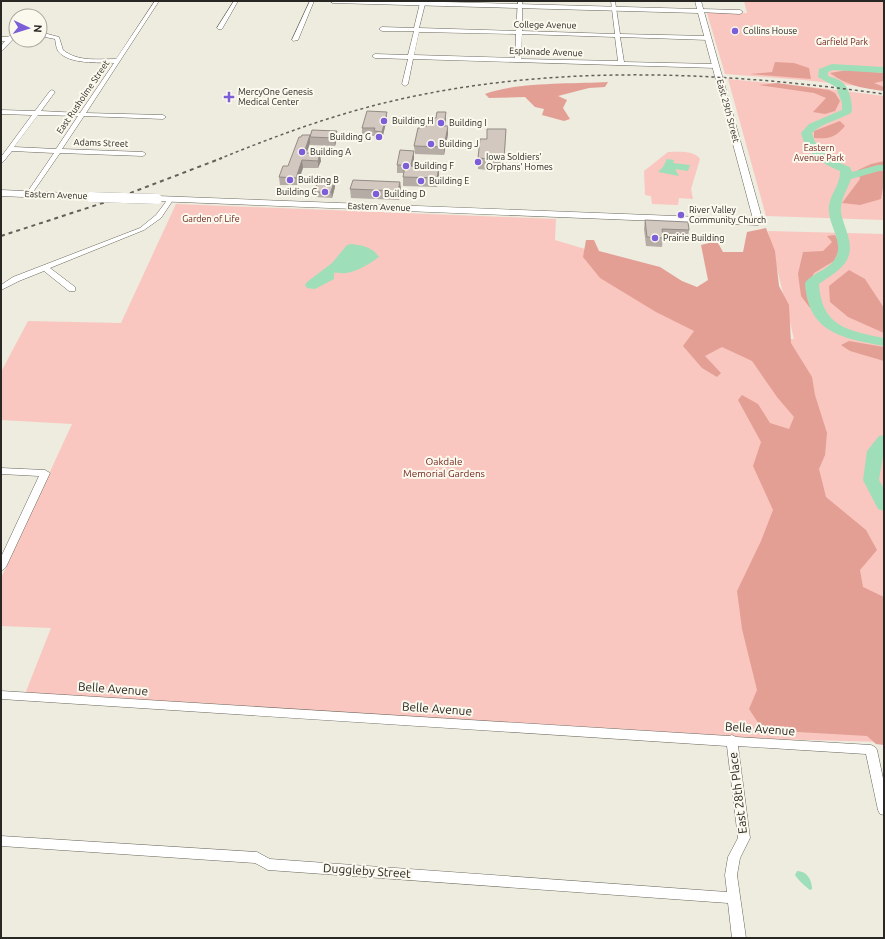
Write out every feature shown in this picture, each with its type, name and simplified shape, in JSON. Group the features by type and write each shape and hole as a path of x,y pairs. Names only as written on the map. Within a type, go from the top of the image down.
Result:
{"street":[{"name":"East Rusholme Street","path":"29,194 157,1"},
{"path":"220,28 236,1"},
{"path":"296,40 312,1"},
{"path":"333,1 520,4 614,9 740,12"},
{"path":"613,1 621,63"},
{"name":"East 29th Street","path":"698,1 758,222"},
{"path":"405,84 422,2"},
{"path":"518,61 520,4"},
{"name":"College Avenue","path":"382,29 708,38"},
{"path":"48,36 57,38 59,48 69,56 88,60 118,61"},
{"path":"1,50 8,40"},
{"name":"Esplanade Avenue","path":"375,56 716,66"},
{"path":"1,161 52,92"},
{"path":"1,112 163,117"},
{"name":"Adams Street","path":"10,149 143,154"},
{"name":"Eastern Avenue","path":"1,193 758,222"},
{"path":"1,288 16,279 142,229 154,221 164,211 170,200"},
{"path":"45,268 72,289"},
{"path":"1,471 45,473 1,567"},
{"name":"Belle Avenue","path":"1,695 732,740 871,750 884,810"},
{"name":"East 28th Place","path":"732,740 744,838 734,857 731,875 739,938"},
{"name":"Duggleby Street","path":"1,841 257,858 268,864 734,898"}],"green space":[{"name":"Garfield Park","path":"744,1 884,1 884,89 803,80 725,74 707,13 747,13"},
{"name":"Eastern Avenue Park","path":"728,79 884,96 884,220 766,216"},
{"path":"668,152 690,153 694,154 700,159 691,189 693,199 679,198 678,205 652,204 651,196 645,195 644,171"},
{"name":"Oakdale Memorial Gardens","path":"176,204 556,219 555,240 635,264 750,337 794,339 768,231 884,234 884,742 770,739 25,694 51,628 1,626 1,578 72,424 1,420 1,372 28,321 121,323"}],"shaded area":[{"path":"775,62 794,63 809,68 811,79 750,74 772,72"},
{"path":"847,70 884,73 884,81 874,83 884,87 884,91 856,86 843,81 830,73"},
{"path":"608,82 605,87 589,88 558,96 567,100 563,108 570,119 564,121 542,115 544,109 535,107 525,97 489,98 485,94 512,87 528,85"},
{"path":"777,83 829,90 835,93 840,101 835,111 825,114 813,112 826,98 814,93 759,85"},
{"path":"840,121 845,126 835,135 828,138 814,138 814,131"},
{"path":"667,159 674,160 673,163 690,165 688,171 675,169 679,176 658,172 663,167"},
{"path":"884,161 884,182 881,199 860,205 842,203 860,179 858,170 871,164"},
{"path":"766,228 775,251 779,286 789,305 791,343 812,377 815,395 827,433 825,455 819,469 826,497 866,530 877,550 860,570 863,587 884,597 884,745 876,744 867,736 763,730 749,709 757,690 742,629 737,591 761,541 773,510 753,466 761,442 738,400 742,395 758,404 770,423 789,429 794,417 777,397 752,361 722,347 705,356 721,373 717,377 702,368 683,346 694,331 656,312 600,278 583,257 586,240 594,240 599,251 660,267 682,281 697,287 708,280 701,245 717,241 723,252 743,252 747,232"},
{"path":"835,235 841,246 834,261 814,273 807,287 812,305 810,308 801,296 798,274 803,252 823,251 832,242 827,236"},
{"path":"351,244 370,249 379,257 368,265 355,271 334,273 334,279 315,289 307,288 305,285 307,282 332,263 347,245"},
{"path":"849,270 865,279 884,308 884,333 848,317 830,302 829,286"},
{"path":"849,341 884,347 884,361 850,351 841,345"},
{"path":"797,871 801,871 806,874 811,882 812,889 810,890 798,879 795,875"}],"building":[{"path":"367,111 387,112 382,132 374,131 375,128 362,128"},
{"path":"437,112 446,112 444,126 448,126 444,147 414,146 418,128 421,126 427,126 428,118 436,118"},
{"path":"487,129 506,129 504,159 478,158 480,139 487,139"},
{"path":"312,130 337,131 334,138 310,137"},
{"path":"302,135 310,135 304,153 320,153 318,161 302,160 296,178 279,177 283,166 288,166 299,137"},
{"path":"400,150 414,151 411,165 397,165"},
{"path":"405,166 439,167 437,178 403,177"},
{"path":"353,180 400,182 398,191 350,189"},
{"path":"318,181 334,182 331,192 314,192"},
{"path":"645,220 688,222 689,230 662,229 663,238 647,237"}],"waterway":[{"path":"884,70 832,67 823,71 823,77 840,85 847,103 847,111 818,123 806,133 811,147 820,157 832,164 846,169 844,183 835,204 836,220 844,242 844,250 837,265 812,283 813,298 817,310 824,320 834,327 858,336 884,342"},
{"path":"847,177 878,168 884,168"},
{"path":"884,440 875,451 871,480 884,505"}],"railway":[{"path":"219,159 300,128 384,103 446,90 508,81 633,75 696,76 822,86 884,94"},
{"path":"1,236 112,200 222,158"}],"place":[{"name":"Collins House","path":"735,31"},
{"name":"MercyOne Genesis Medical Center","path":"229,97"},
{"name":"Building H","path":"384,121"},
{"name":"Building I","path":"441,123"},
{"name":"Building G","path":"379,137"},
{"name":"Building J","path":"431,144"},
{"name":"Building A","path":"302,152"},
{"name":"Iowa Soldiers' Orphans' Homes","path":"478,162"},
{"name":"Building F","path":"406,166"},
{"name":"Building B","path":"290,180"},
{"name":"Building E","path":"421,181"},
{"name":"Building C","path":"325,192"},
{"name":"Building D","path":"376,194"},
{"name":"River Valley Community Church","path":"681,215"},
{"name":"Prairie Building","path":"655,238"}],"park label":[{"name":"Garden of Life","path":"211,219"}]}
